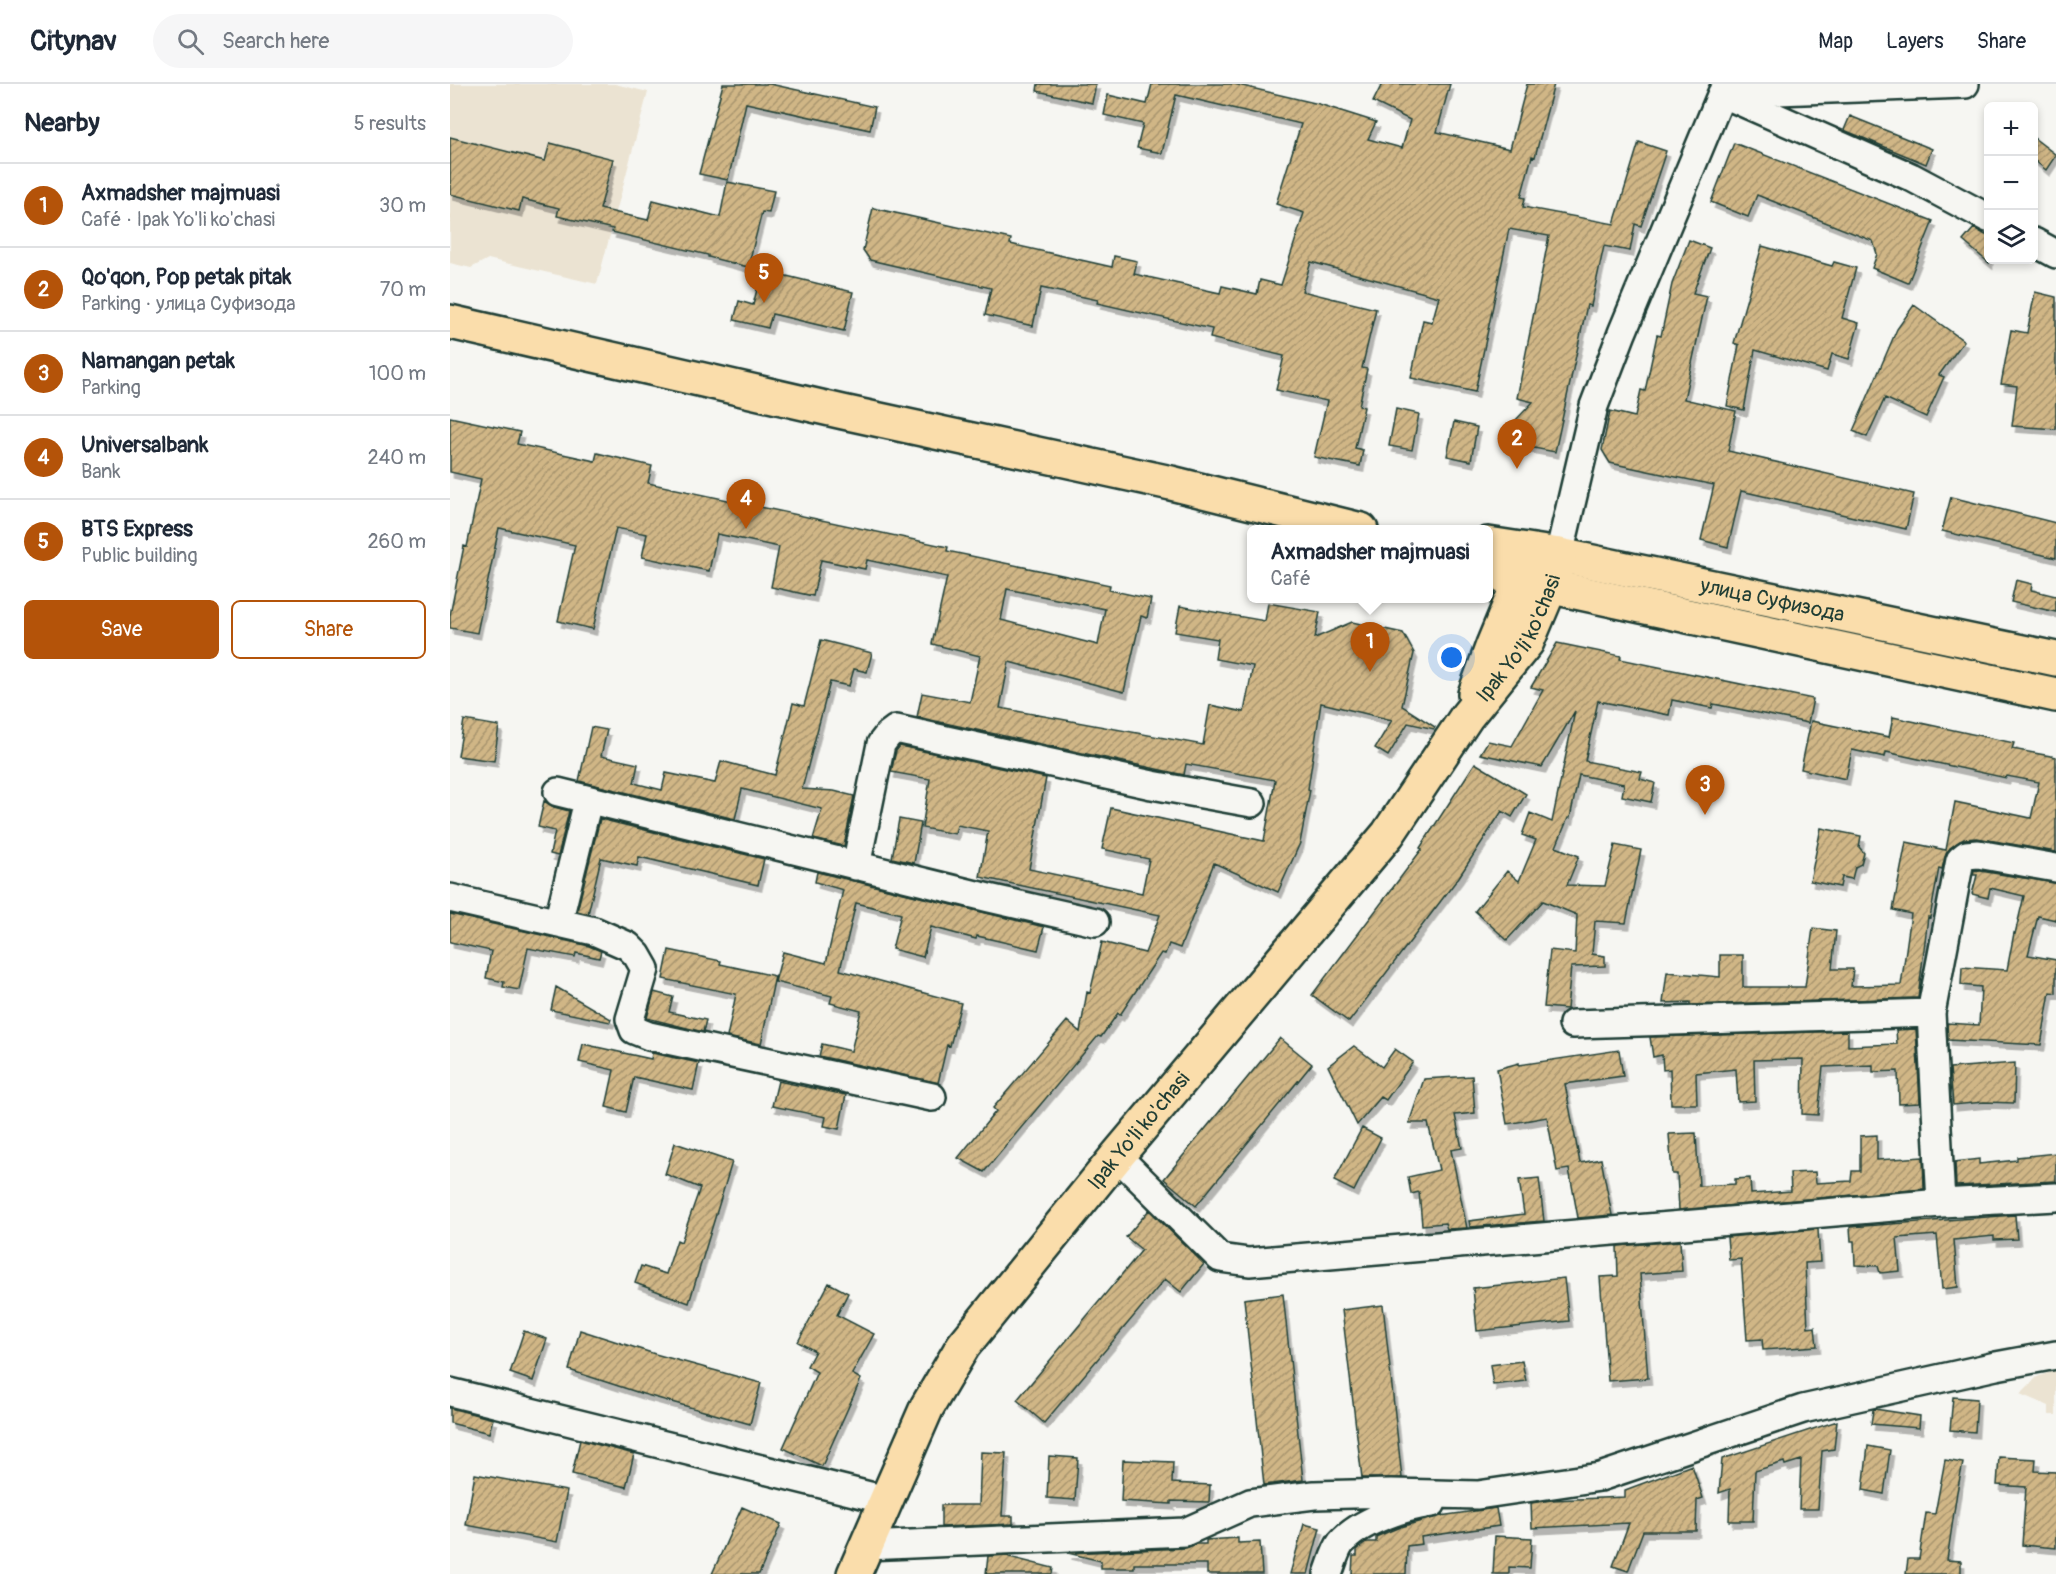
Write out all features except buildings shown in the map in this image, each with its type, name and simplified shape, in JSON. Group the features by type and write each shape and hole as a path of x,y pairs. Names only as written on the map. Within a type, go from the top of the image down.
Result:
{"main road":[{"path":"450,322 831,410 1171,483 1341,525"},
{"name":"улица Суфизода","path":"1493,546 1539,567 2056,695"},
{"name":"улица Суфизода","path":"1539,567 2056,659"},
{"path":"1493,571 1539,567"},
{"name":"Ipak Yo'li ko'chasi","path":"860,1560 927,1407 963,1346 1117,1156 1388,834 1467,716 1527,642 1539,567"}],"street":[{"path":"1731,88 1965,84"},
{"path":"1731,88 1984,215"},
{"path":"1539,567 1594,406 1622,333 1731,88"},
{"path":"2038,244 2056,254"},
{"path":"856,866 881,744 896,729 1152,785 1251,803"},
{"path":"558,792 856,866 1095,922"},
{"path":"558,923 588,801"},
{"path":"1941,1203 1930,1013 1960,860 1966,855 1978,854 2056,868"},
{"path":"450,898 594,931 628,946 637,954 645,969 630,1019 634,1030 649,1036 932,1097"},
{"path":"1573,1024 1930,1013"},
{"path":"1117,1156 1220,1258 1250,1263 1941,1203 2056,1197"},
{"path":"1328,1574 1339,1545 1351,1534 1373,1520 1418,1505 1600,1477 1803,1409 2056,1355"},
{"path":"450,1392 886,1500"},
{"path":"860,1560 1185,1532 1250,1503 1314,1495 1391,1493 1478,1496"}],"shaded area":[{"path":"450,84 615,84 648,92 597,284 488,259 471,268 450,263"},
{"path":"2056,1370 2056,1415 2049,1415 2049,1406 2020,1394 2037,1377"}],"place":[{"name":"BTS Express","path":"764,303"},
{"name":"Qo'qon, Pop petak pitak","path":"1517,469"},
{"name":"Universalbank","path":"746,529"},
{"name":"Axmadsher majmuasi","path":"1370,672"},
{"name":"Namangan petak","path":"1705,815"}]}
